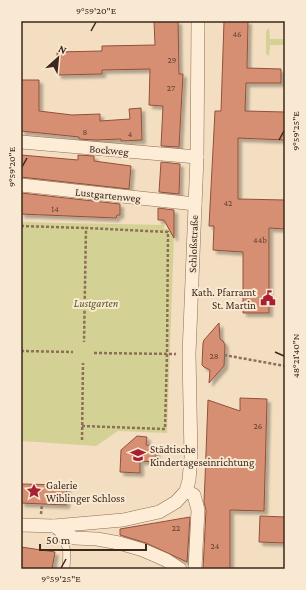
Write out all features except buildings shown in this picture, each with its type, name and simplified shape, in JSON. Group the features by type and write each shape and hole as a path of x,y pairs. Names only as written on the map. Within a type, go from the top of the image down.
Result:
{"street":[{"name":"Schloßstraße","path":"186,491 189,480 190,457 189,354 195,204 198,21"},
{"name":"Bockweg","path":"21,142 196,157"},
{"name":"Lustgartenweg","path":"21,185 195,204"},
{"path":"21,525 54,526 123,520 159,512 176,502 186,491 194,495 198,510 195,569"},
{"path":"54,526 74,538 97,538 142,550 166,560 180,569"}],"lane":[{"path":"54,526 68,549 66,569"}],"path":[{"path":"21,226 168,232 165,429 82,426"},
{"path":"84,342 86,228"},
{"path":"21,352 73,352"},
{"path":"94,353 167,354"},
{"path":"224,355 285,366"},
{"path":"82,440 83,363"},
{"path":"41,510 42,504"}],"green space":[{"path":"269,28 270,39 285,39 285,45 270,45 269,56 266,54 266,31"},
{"name":"Lustgarten","path":"21,222 164,225 164,229 169,229 174,235 167,433 118,431 96,446 21,441"}],"place":[{"name":"Kath. Pfarramt St. Martin","path":"268,298"},
{"name":"Städtische Kindertageseinrichtung","path":"138,455"},
{"name":"Galerie Wiblinger Schloss","path":"34,491"}]}
